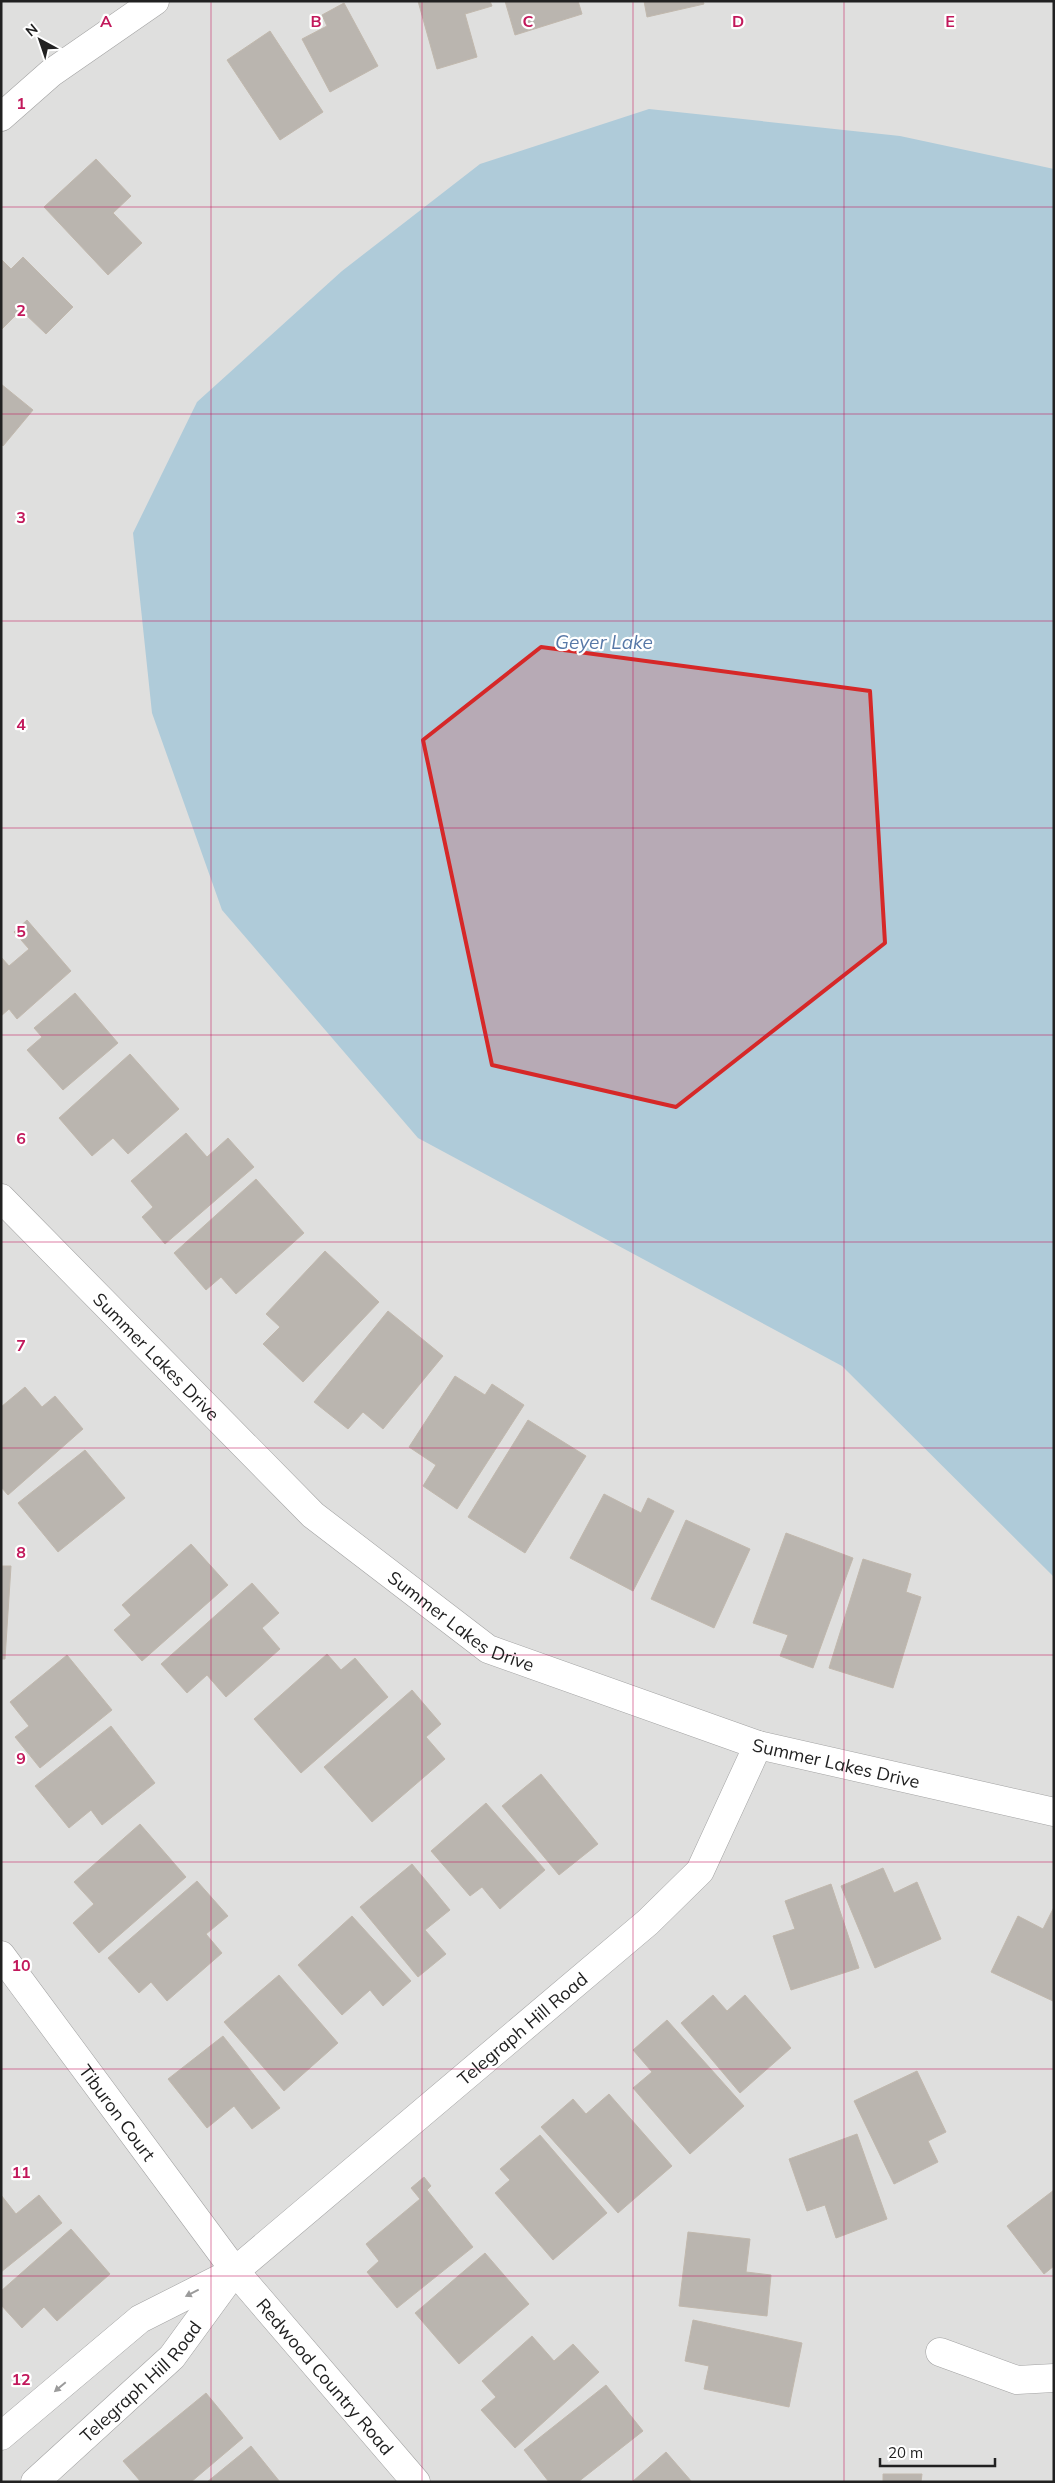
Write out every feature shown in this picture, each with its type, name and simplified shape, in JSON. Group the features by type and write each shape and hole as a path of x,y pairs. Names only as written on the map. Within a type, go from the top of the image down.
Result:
{"street":[{"path":"1,117 51,73 155,1"},
{"name":"Summer Lakes Drive","path":"1,1198 312,1515 488,1649 758,1745 1054,1812"},
{"name":"Telegraph Hill Road","path":"1,2436 140,2319 235,2271 648,1922 700,1871 758,1745"},
{"name":"Tiburon Court","path":"1,1955 235,2271"},
{"name":"Telegraph Hill Road","path":"35,2482 172,2357 235,2271"},
{"name":"Redwood Country Road","path":"235,2271 416,2482"},
{"path":"940,2352 1017,2380 1054,2378"}],"highlighted area":[{"path":"541,647 870,691 885,943 676,1107 492,1065 423,740"}],"shaded area":[{"path":"1,1 1054,1 1054,2482 1,2482"}],"water":[{"name":"Geyer Lake","path":"649,109 900,136 1054,169 1054,1577 842,1366 418,1138 222,910 152,713 133,533 197,402 342,271 480,164"}],"building":[{"path":"418,1 490,1 492,6 465,14 477,57 437,69"},
{"path":"505,1 578,1 582,14 515,35"},
{"path":"644,1 703,1 704,4 647,17"},
{"path":"344,3 378,66 330,92 302,39 327,26 322,15"},
{"path":"270,31 323,112 280,140 227,60"},
{"path":"96,159 131,196 113,213 142,243 108,275 44,207"},
{"path":"23,257 73,307 46,334 21,310 1,330 1,259 11,269"},
{"path":"1,384 33,410 3,446 1,444"},
{"path":"27,920 71,971 17,1019 9,1009 1,1016 1,957 9,966 29,949 14,932"},
{"path":"75,993 118,1043 63,1090 27,1050 42,1037 34,1028"},
{"path":"130,1054 179,1109 128,1154 113,1138 92,1156 59,1118"},
{"path":"186,1133 207,1157 228,1138 254,1167 165,1244 142,1217 153,1207 131,1181"},
{"path":"256,1179 304,1233 236,1294 221,1277 206,1290 174,1253"},
{"path":"325,1251 379,1302 303,1382 263,1344 280,1327 266,1314"},
{"path":"388,1311 443,1356 383,1429 363,1412 348,1429 314,1402"},
{"path":"455,1376 485,1395 492,1384 524,1405 457,1509 423,1486 436,1465 409,1447"},
{"path":"25,1387 42,1407 55,1396 83,1429 8,1495 1,1487 1,1407"},
{"path":"528,1420 586,1456 525,1553 468,1517"},
{"path":"85,1450 125,1498 58,1552 18,1503"},
{"path":"604,1494 641,1513 648,1498 674,1511 633,1591 570,1558"},
{"path":"686,1520 750,1549 714,1628 651,1599"},
{"path":"786,1533 853,1558 813,1668 780,1656 788,1635 753,1623"},
{"path":"191,1544 228,1585 142,1661 114,1630 131,1615 122,1605"},
{"path":"863,1559 911,1574 906,1592 921,1597 893,1688 829,1668"},
{"path":"1,1566 11,1566 5,1659 1,1659"},
{"path":"252,1583 279,1613 262,1628 280,1649 226,1697 207,1675 187,1693 161,1664"},
{"path":"327,1654 341,1670 355,1658 388,1697 301,1773 254,1719"},
{"path":"67,1655 112,1710 40,1768 15,1737 29,1726 10,1702"},
{"path":"412,1690 441,1724 426,1737 445,1759 372,1822 324,1767"},
{"path":"111,1726 155,1783 102,1825 91,1810 69,1828 35,1786"},
{"path":"541,1774 598,1844 559,1875 502,1806"},
{"path":"486,1803 545,1870 500,1909 482,1887 470,1896 431,1851"},
{"path":"140,1824 186,1877 99,1953 73,1923 94,1904 74,1882"},
{"path":"412,1864 450,1910 425,1930 446,1954 418,1977 360,1907"},
{"path":"883,1868 894,1893 917,1882 941,1939 875,1968 841,1886"},
{"path":"197,1881 228,1916 206,1934 222,1953 167,2001 151,1982 139,1993 108,1958"},
{"path":"831,1884 859,1968 791,1990 773,1936 795,1929 785,1901"},
{"path":"1054,1907 1053,2001 991,1972 1018,1916 1043,1929"},
{"path":"352,1916 411,1981 383,2006 370,1990 342,2015 298,1965"},
{"path":"279,1975 338,2043 284,2091 224,2022"},
{"path":"713,1995 727,2011 745,1995 791,2048 740,2093 681,2023"},
{"path":"667,2020 744,2106 690,2154 633,2088 652,2072 633,2050"},
{"path":"223,2036 280,2108 252,2129 234,2106 207,2128 168,2079"},
{"path":"917,2071 946,2132 928,2141 938,2162 894,2184 854,2101"},
{"path":"609,2094 672,2166 618,2213 541,2127 573,2099 586,2114"},
{"path":"857,2134 887,2219 836,2238 825,2205 807,2211 789,2159"},
{"path":"540,2135 607,2213 553,2260 495,2193 510,2180 500,2169"},
{"path":"424,2177 431,2186 427,2190 473,2247 397,2308 367,2272 379,2261 366,2244 420,2199 411,2188"},
{"path":"1054,2190 1054,2266 1044,2274 1007,2226"},
{"path":"1,2195 16,2214 39,2195 62,2223 1,2272"},
{"path":"71,2229 110,2274 57,2321 44,2307 22,2328 1,2305 1,2291"},
{"path":"688,2232 750,2239 746,2272 771,2275 767,2316 679,2306"},
{"path":"485,2253 529,2304 459,2364 415,2313"},
{"path":"693,2320 802,2343 789,2407 704,2389 709,2366 685,2361"},
{"path":"532,2336 554,2361 573,2344 599,2372 515,2448 481,2410 496,2397 482,2381"},
{"path":"606,2385 643,2431 578,2482 549,2482 524,2450"},
{"path":"206,2393 243,2438 191,2482 141,2482 123,2461"},
{"path":"251,2446 280,2482 207,2482"},
{"path":"666,2452 692,2482 632,2482"},
{"path":"883,2474 922,2474 921,2482 883,2482"}]}
